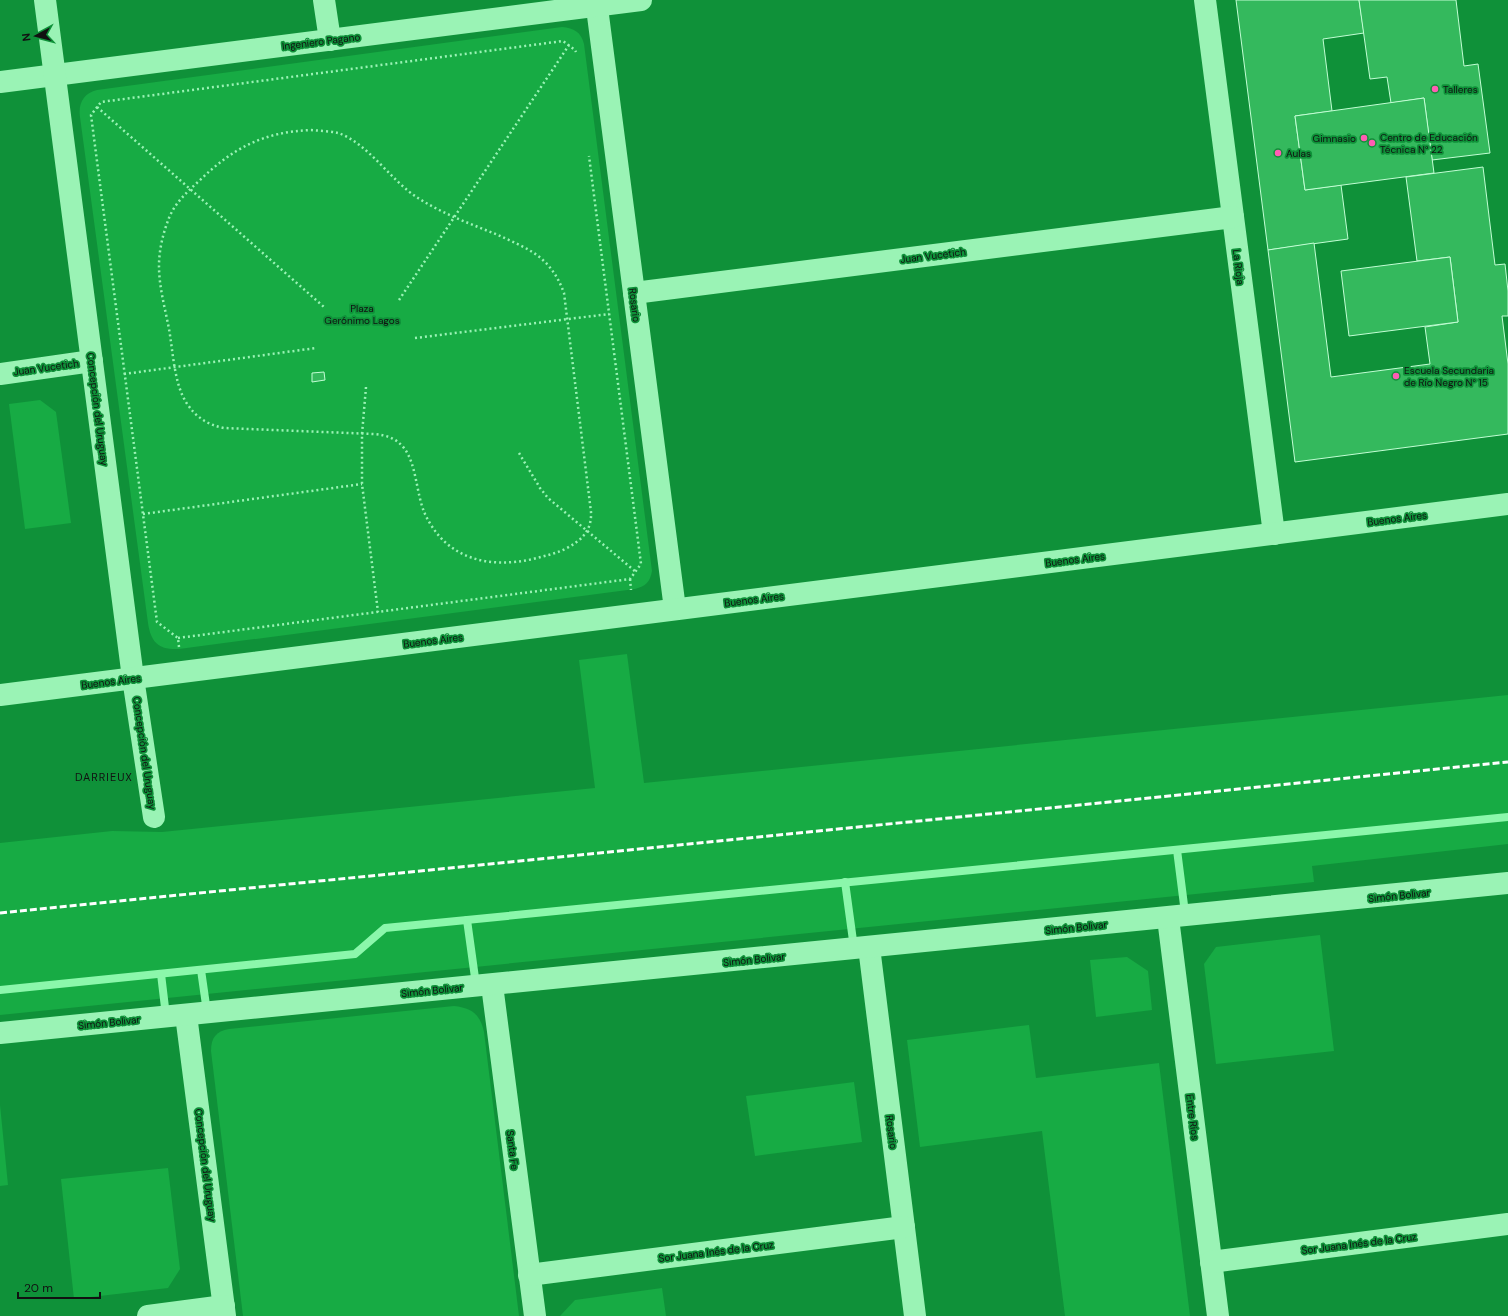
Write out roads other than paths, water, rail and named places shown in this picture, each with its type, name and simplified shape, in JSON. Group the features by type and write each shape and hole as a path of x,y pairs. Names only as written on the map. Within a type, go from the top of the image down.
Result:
{"street":[{"name":"Concepción del Uruguay","path":"45,0 134,678 154,817"},
{"path":"324,0 330,40"},
{"name":"Ingeniero Pagano","path":"0,82 330,40 596,3 641,0"},
{"name":"La Rioja","path":"1205,0 1274,534"},
{"name":"Rosario","path":"596,3 675,609"},
{"name":"Juan Vucetich","path":"634,293 1233,217"},
{"name":"Juan Vucetich","path":"0,374 92,361"},
{"name":"Buenos Aires","path":"0,695 1508,504"},
{"name":"Simón Bolivar","path":"0,1033 1508,883"},
{"name":"Entre Ríos","path":"1168,918 1218,1316"},
{"name":"Rosario","path":"869,947 915,1316"},
{"name":"Santa Fe","path":"492,984 534,1316"},
{"name":"Concepción del Uruguay","path":"186,1014 224,1311"},
{"name":"Sor Juana Inés de la Cruz","path":"1211,1262 1508,1224"},
{"name":"Sor Juana Inés de la Cruz","path":"529,1275 904,1227"},
{"path":"148,1316 224,1311"}],"waterway":[{"path":"0,990 355,954 385,928 1508,817"},
{"path":"1177,850 1185,913"},
{"path":"845,882 854,948"},
{"path":"467,920 476,985"},
{"path":"201,970 207,1012"},
{"path":"161,974 166,1016"}],"railway":[{"path":"0,913 1508,762"}],"place":[{"name":"Talleres","path":"1435,89"},
{"name":"Gimnasio","path":"1364,138"},
{"name":"Centro de Educación Técnica N° 22","path":"1372,143"},
{"name":"Aulas","path":"1278,153"},
{"name":"Escuela Secundaria de Río Negro N° 15","path":"1396,376"}],"district":[{"name":"DARRIEUX","path":"104,777"}],"park label":[{"name":"Plaza Gerónimo Lagos","path":"362,314"}]}
